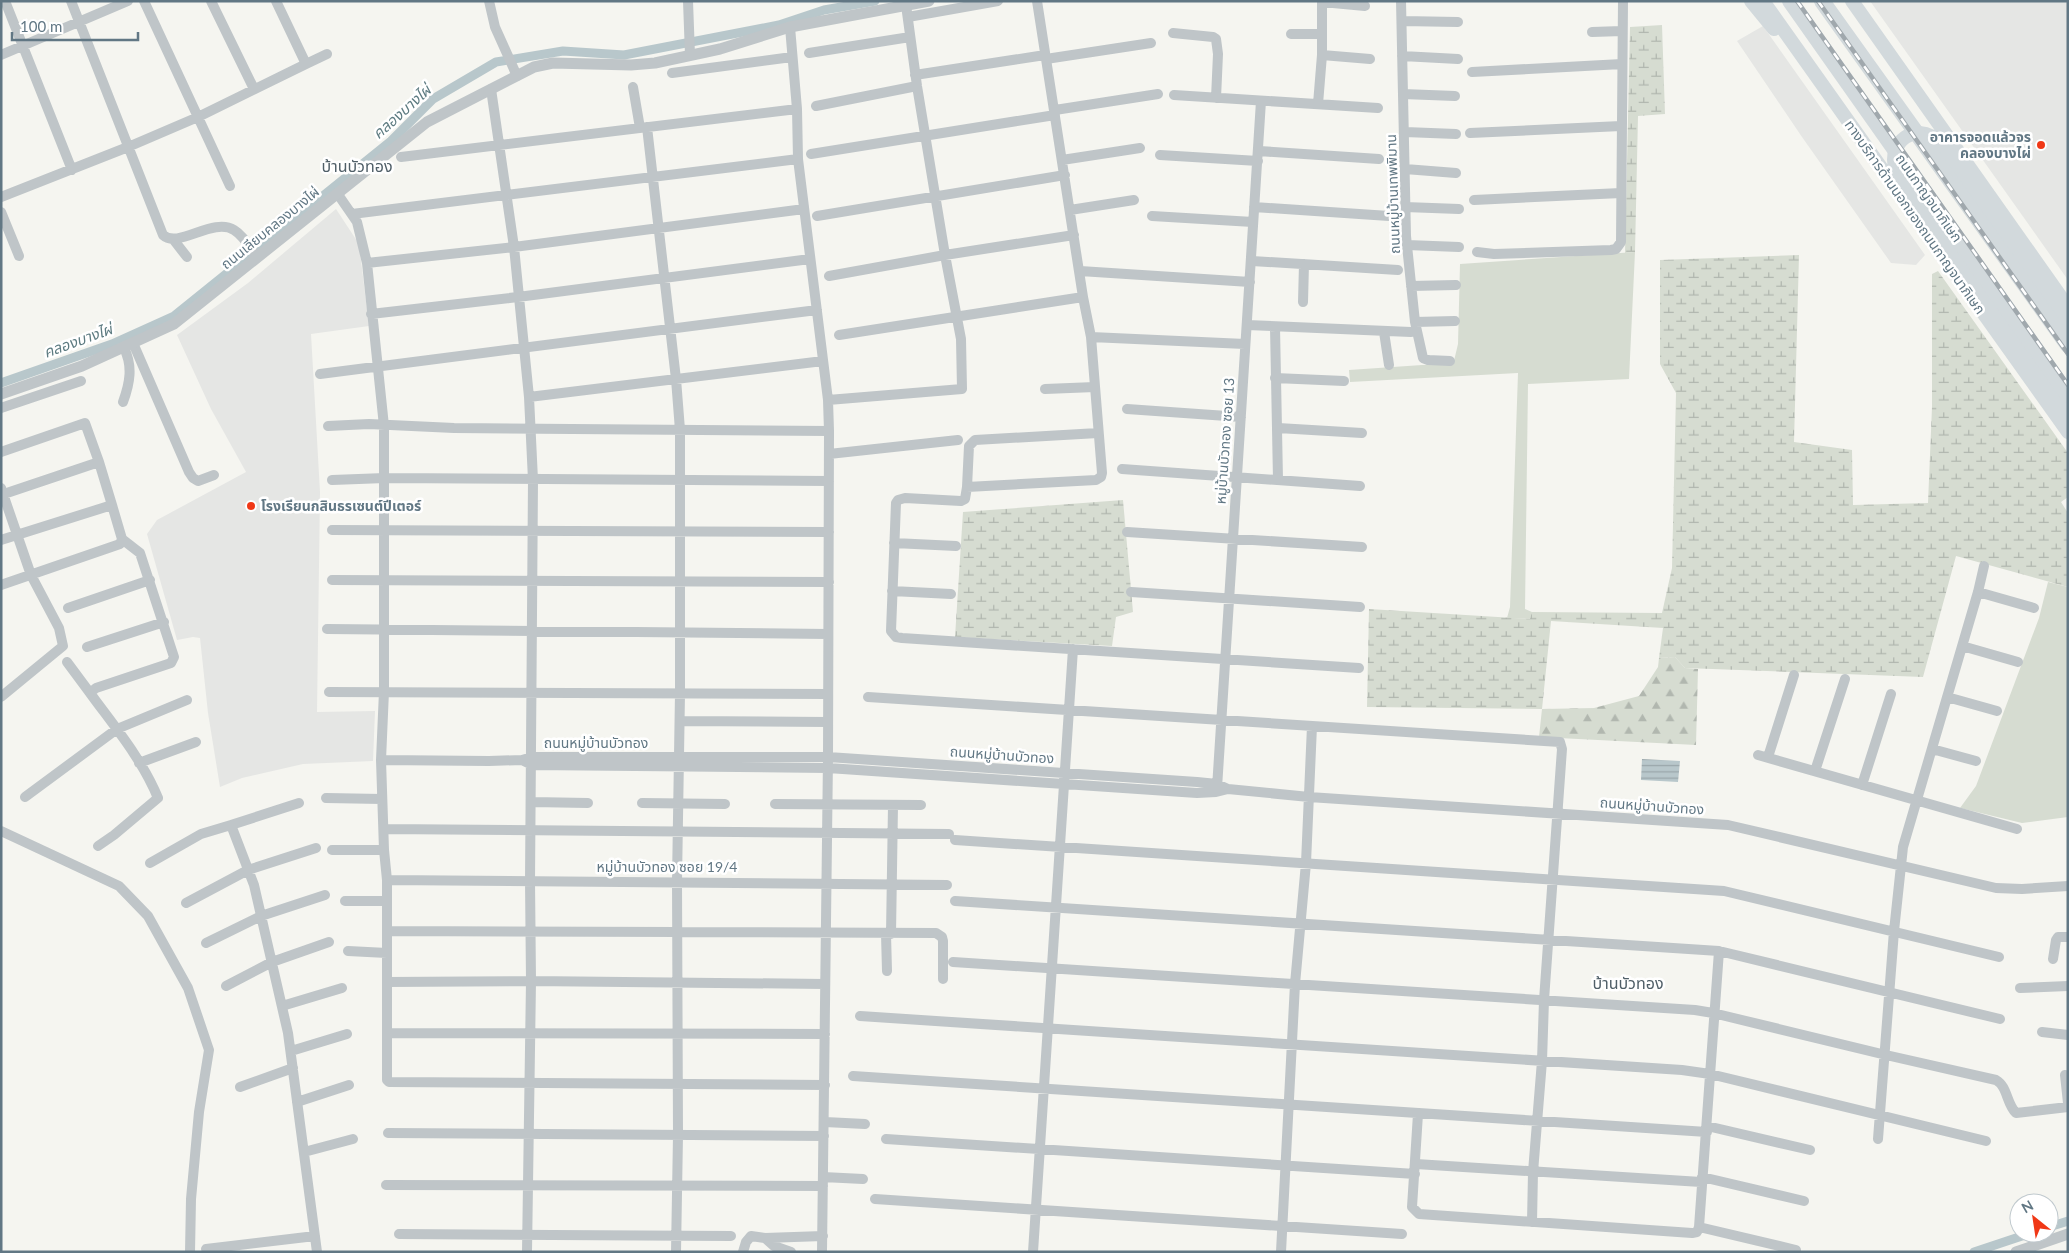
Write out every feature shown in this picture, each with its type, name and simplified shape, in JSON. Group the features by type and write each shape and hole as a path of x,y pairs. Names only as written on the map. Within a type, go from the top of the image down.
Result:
{"highway":[{"name":"ถนนกาญจนาภิเษก","path":"1790,1 2068,395"},
{"name":"ถนนกาญจนาภิเษก","path":"1822,1 2068,345"}],"main road":[{"path":"1751,1 1764,19 1803,58"},
{"name":"ทางบริการด้านนอกของถนนกาญจนาภิเษก","path":"1763,1 2068,432"},
{"path":"1852,1 2062,308 2068,326"},
{"path":"1865,1 1886,49"},
{"path":"2062,308 1939,142 1932,136 1921,133 1905,137 1894,150 1893,161 1896,171 1943,241 2068,412"}],"street":[{"path":"5,1 72,170"},
{"path":"71,1 162,233 166,238 174,239 223,227 231,229 241,236 256,255"},
{"path":"1,55 128,1"},
{"path":"144,1 230,186"},
{"path":"211,1 254,89"},
{"path":"276,1 306,64"},
{"path":"489,1 495,27 517,76"},
{"path":"688,1 691,52"},
{"name":"ถนนเลียบคลองบางไผ่","path":"1,394 82,366 174,324 256,255 427,122 534,67 553,63 631,65 655,62 691,52 720,49 790,27 929,1"},
{"path":"908,17 998,1"},
{"path":"967,487 1096,480 1101,477 1102,473 1091,337 1036,1"},
{"name":"ถนนหมู่บ้านเทพพิมาน","path":"1401,1 1405,207 1415,322 1423,358 1450,361"},
{"path":"1477,252 1494,254 1611,250 1616,249 1621,242 1623,1"},
{"path":"1318,104 1322,55 1322,2 1365,6"},
{"path":"828,400 962,389 963,358 944,255 915,75 906,5"},
{"path":"1402,21 1458,22"},
{"path":"790,27 797,109 798,159 828,400 829,431 825,1122 822,1252"},
{"path":"1592,32 1622,31"},
{"path":"1173,33 1213,37 1216,39 1218,54 1216,98"},
{"path":"1291,34 1322,34"},
{"path":"809,53 910,37"},
{"path":"915,75 1151,42"},
{"path":"1,197 128,148 198,117 327,54"},
{"path":"1322,55 1370,58"},
{"path":"1402,56 1458,59"},
{"path":"672,73 792,57"},
{"path":"1472,72 1622,64"},
{"path":"816,106 917,86"},
{"path":"633,87 654,178 680,430 676,1252"},
{"path":"491,89 514,247 529,398 533,480 531,692 528,761 532,802 532,830 527,1252"},
{"path":"811,154 926,136 1158,94"},
{"path":"1403,94 1455,96"},
{"path":"1174,95 1378,108"},
{"name":"หมู่บ้านบัวทอง ซอย 13","path":"1217,788 1261,101"},
{"path":"401,157 797,109"},
{"path":"1470,133 1621,126"},
{"path":"1405,132 1456,134"},
{"path":"1062,160 1140,148"},
{"path":"1160,155 1378,159"},
{"path":"352,214 798,159"},
{"path":"1405,169 1456,173"},
{"path":"817,216 1064,175"},
{"path":"337,193 357,222 367,263 384,426 384,691 381,760 387,880 387,1079 389,1082 529,1084 825,1085"},
{"path":"1474,200 1621,193"},
{"path":"1070,210 1134,200"},
{"path":"1254,207 1389,216"},
{"path":"1405,207 1459,209"},
{"path":"367,263 514,247 804,209"},
{"path":"1,212 19,256"},
{"path":"1152,216 1253,222"},
{"path":"829,276 944,255 1074,235"},
{"path":"174,239 187,257"},
{"path":"1407,245 1459,247"},
{"path":"371,314 810,259"},
{"path":"1252,261 1398,270"},
{"path":"1303,302 1304,264"},
{"path":"1080,271 1250,282"},
{"path":"1411,286 1456,285"},
{"path":"839,336 1083,296"},
{"path":"320,374 817,310"},
{"path":"1415,322 1455,321"},
{"path":"1247,325 1411,332"},
{"path":"1275,327 1278,480"},
{"path":"1384,332 1389,365"},
{"path":"1091,337 1245,344"},
{"path":"123,402 128,386 130,369 128,345"},
{"path":"128,345 189,472 198,481 214,475"},
{"path":"529,398 823,361"},
{"path":"1276,378 1344,381"},
{"path":"1,408 82,380"},
{"path":"1045,389 1095,387"},
{"path":"1127,409 1241,417"},
{"path":"1,452 85,423 122,539 140,553 150,580 174,657 171,663 96,688 90,693"},
{"path":"328,426 369,424 384,426 531,429 829,431"},
{"path":"1278,428 1362,433"},
{"path":"1098,433 975,440 969,446 965,499 961,501 904,498 898,500 896,503 891,631 896,637 1358,668"},
{"path":"829,454 958,440"},
{"path":"1,697 63,646 59,628 31,574 2,493 98,462"},
{"path":"1122,469 1360,486"},
{"path":"332,480 385,478 829,481"},
{"path":"1,540 112,505"},
{"path":"332,530 829,532"},
{"path":"1127,532 1362,547"},
{"path":"1,585 120,544 122,539"},
{"path":"894,543 956,546"},
{"path":"1878,1139 1886,1055 1894,930 1903,847 1984,566"},
{"path":"68,608 150,580"},
{"path":"332,580 828,582"},
{"path":"892,592 951,594"},
{"path":"1131,592 1360,607"},
{"path":"1978,592 2034,608"},
{"path":"86,647 164,622"},
{"path":"327,629 828,634"},
{"path":"1962,646 2018,662"},
{"path":"1034,1252 1073,649"},
{"path":"67,662 140,763 158,798 98,846"},
{"path":"1794,675 1763,756 2017,829"},
{"path":"1815,771 1845,679"},
{"path":"329,692 828,694"},
{"path":"1862,785 1891,694"},
{"path":"868,697 1560,742 1562,749 1533,1172 1532,1222"},
{"path":"1947,697 1997,711"},
{"path":"25,797 117,729 187,700"},
{"path":"680,720 828,722"},
{"path":"1281,1252 1295,984 1306,863 1312,726"},
{"path":"140,763 196,742"},
{"path":"1932,749 1976,761"},
{"name":"ถนนหมู่บ้านบัวทอง","path":"679,762 828,757 1064,778"},
{"name":"ถนนหมู่บ้านบัวทอง","path":"381,760 679,762 1064,778 1217,788 1309,797 1728,825 2005,889 2068,886"},
{"path":"326,798 382,799"},
{"path":"532,802 588,803"},
{"path":"150,863 201,834 299,803"},
{"path":"642,803 725,804"},
{"path":"775,804 921,805"},
{"path":"887,971 893,884 893,805"},
{"path":"231,825 248,870 261,916 282,1006 291,1051 317,1252"},
{"path":"384,829 893,834 1724,891 1894,930 2000,957"},
{"path":"1,831 119,886 148,916 188,988 209,1050 199,1112 190,1200 190,1252"},
{"path":"186,903 248,870 316,848"},
{"path":"332,850 384,850"},
{"name":"หมู่บ้านบัวทอง ซอย 19/4","path":"387,880 677,881 947,885"},
{"path":"206,943 261,916 325,895"},
{"path":"345,901 387,901"},
{"path":"955,901 1057,906 1719,952 2000,1020"},
{"path":"387,930 940,934 943,951 943,979"},
{"path":"2053,959 2056,940 2068,937"},
{"path":"226,986 272,962 329,942"},
{"path":"348,951 387,952"},
{"path":"1418,1114 1412,1207 1419,1214 1697,1232 1699,1227 1707,1129 1713,1013 1719,952"},
{"path":"953,962 1544,1000 1713,1013 1996,1080 2003,1085 2011,1107 2016,1113 2068,1107"},
{"path":"387,982 531,981 825,984"},
{"path":"2020,988 2068,986"},
{"path":"282,1006 342,988"},
{"path":"860,1016 1682,1070 1710,1074 1986,1141"},
{"path":"2042,1032 2068,1035"},
{"path":"387,1033 825,1034"},
{"path":"291,1051 347,1034"},
{"path":"240,1086 293,1068"},
{"path":"2065,1075 2068,1103"},
{"path":"853,1076 1418,1114 1707,1129 1810,1150"},
{"path":"297,1102 349,1085"},
{"path":"825,1122 865,1124"},
{"path":"388,1133 824,1136"},
{"path":"304,1152 353,1139"},
{"path":"886,1139 1284,1166 1533,1172 1702,1180 1804,1201"},
{"path":"386,1185 677,1186 863,1179"},
{"path":"875,1199 1402,1234"},
{"path":"1699,1227 1796,1250"},
{"path":"399,1234 731,1236"},
{"path":"2016,1252 2068,1234"},
{"path":"206,1249 315,1236"},
{"path":"743,1252 751,1236 765,1238 823,1236"},
{"path":"765,1238 774,1246 791,1252"},
{"path":"272,1252 275,1241"}],"shaded area":[{"name":"อาคารจอดแล้วจร คลองบางไผ่","path":"1870,1 2068,1 2068,280"},
{"path":"1763,26 1925,255 1916,265 1891,263 1737,41"},
{"name":"โรงเรียนกสินธรเซนต์ปีเตอร์","path":"336,209 359,244 369,326 311,334 320,492 317,712 375,711 373,761 303,764 242,778 220,787 208,713 200,638 193,637 177,640 147,534 157,520 246,472 211,409 177,335 248,283"},
{"path":"1642,759 1680,761 1678,782 1641,780"}],"green space":[{"path":"1662,25 1665,114 1638,116 1635,252 1625,253 1630,27"},
{"path":"1635,252 1629,379 1528,384 1525,609 1532,612 1531,619 1507,618 1510,607 1518,373 1350,382 1349,370 1453,365 1458,344 1460,264"},
{"path":"1799,255 1794,442 1852,450 1853,505 1928,503 1932,407 1932,274 1938,271 2068,453 2068,497 2061,502 2068,513 2068,587 1956,556 1923,677 1685,668 1675,657 1659,658 1663,628 1551,621 1542,709 1367,707 1369,609 1530,619 1532,612 1662,613 1672,568 1676,393 1660,364 1660,260"},
{"path":"1123,500 1133,612 1116,617 1112,646 955,637 963,512"},
{"path":"2048,582 2068,587 2068,817 2022,823 1960,808 1976,786 2039,618"},
{"path":"1675,657 1685,668 1698,669 1696,745 1539,737 1542,709 1594,708 1639,696 1658,667 1659,658"}],"waterway":[{"name":"คลองบางไผ่","path":"1,383 112,344 174,316 391,141 433,99 496,62 563,51 624,55 779,25 824,10 875,1"},
{"path":"2059,1224 2068,1221"},
{"path":"1974,1252 2009,1240"}],"railway":[{"path":"1797,1 2068,385"},
{"path":"1818,1 2068,354"}],"place":[{"name":"อาคารจอดแล้วจร คลองบางไผ่","path":"2041,145"},
{"name":"โรงเรียนกสินธรเซนต์ปีเตอร์","path":"251,506"}],"district":[{"name":"บ้านบัวทอง","path":"357,166"},
{"name":"บ้านบัวทอง","path":"1628,983"}]}
